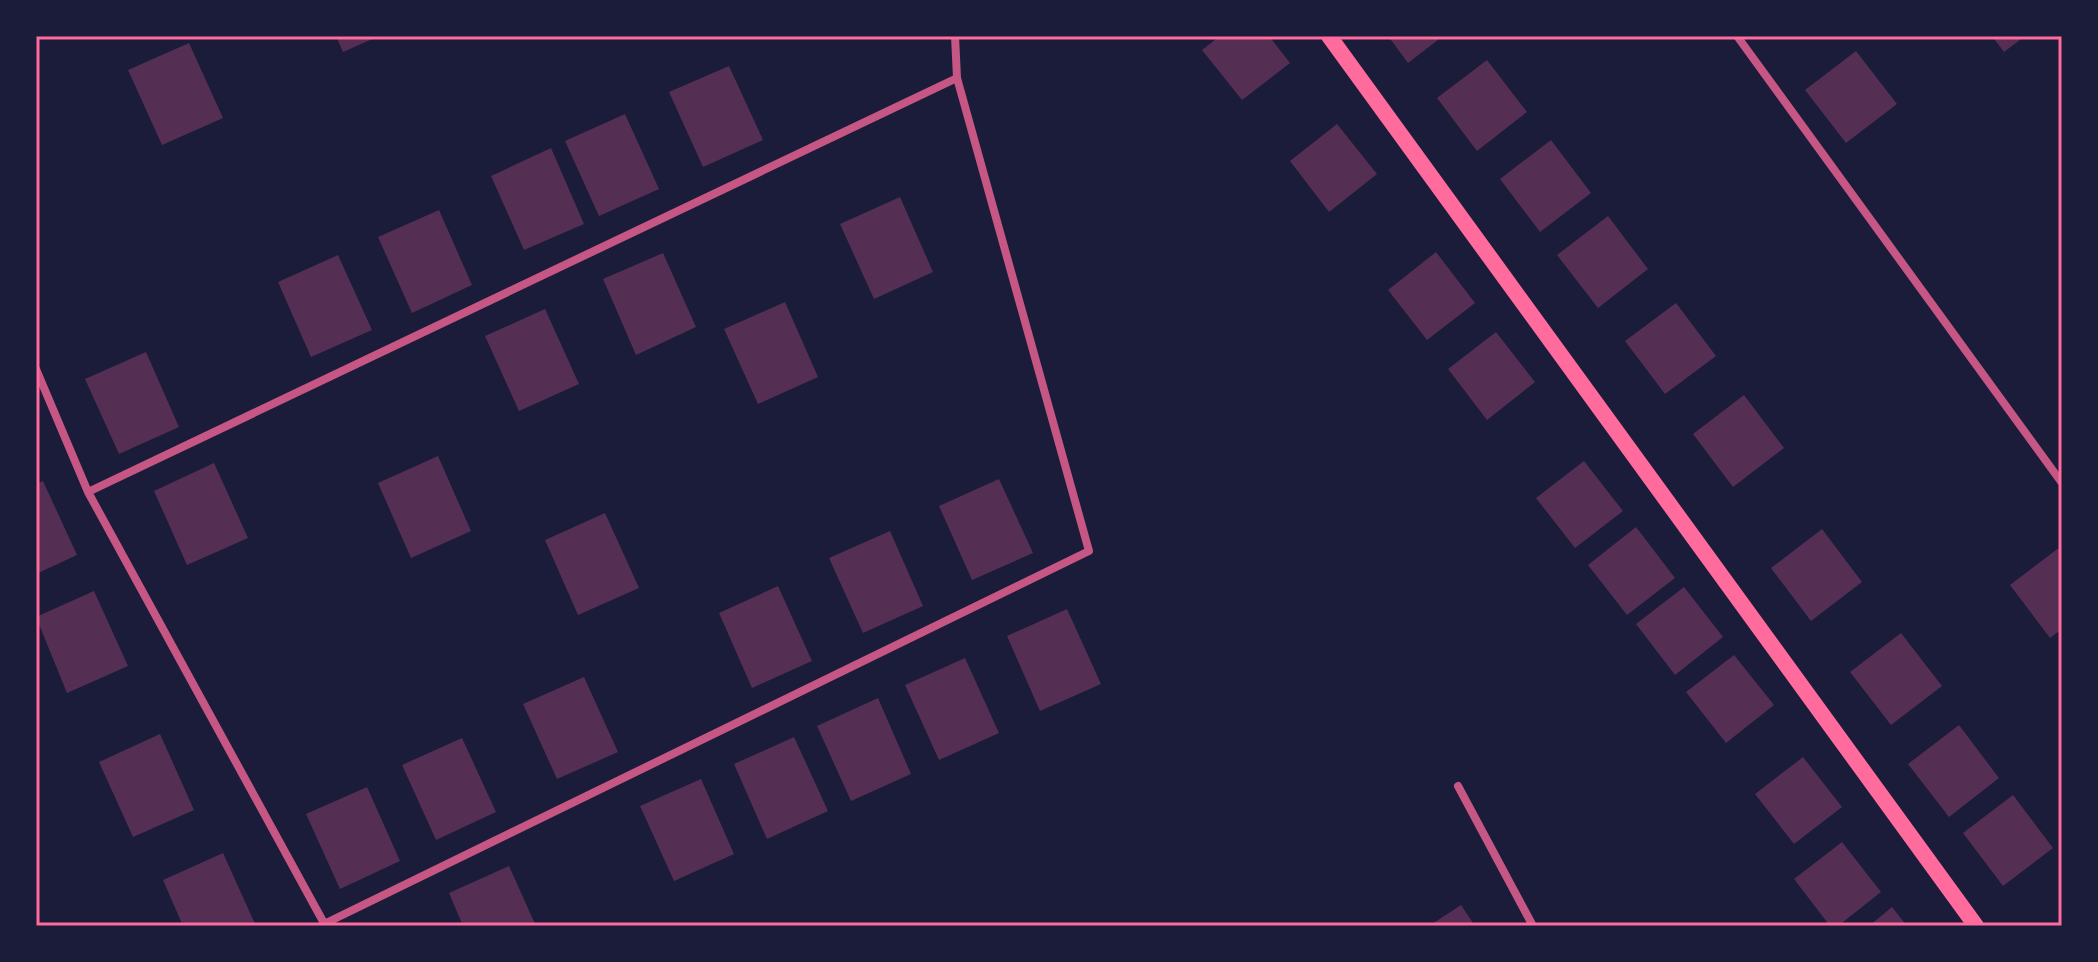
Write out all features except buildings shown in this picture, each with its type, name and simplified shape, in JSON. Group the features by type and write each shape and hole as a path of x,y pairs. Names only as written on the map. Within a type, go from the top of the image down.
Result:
{"main road":[{"path":"1329,36 1976,926"}],"street":[{"path":"36,369 88,492 325,925 1089,551 957,78 955,36"},
{"path":"1737,36 2062,483"},
{"path":"88,492 957,78"},
{"path":"1458,786 1533,926"}]}
